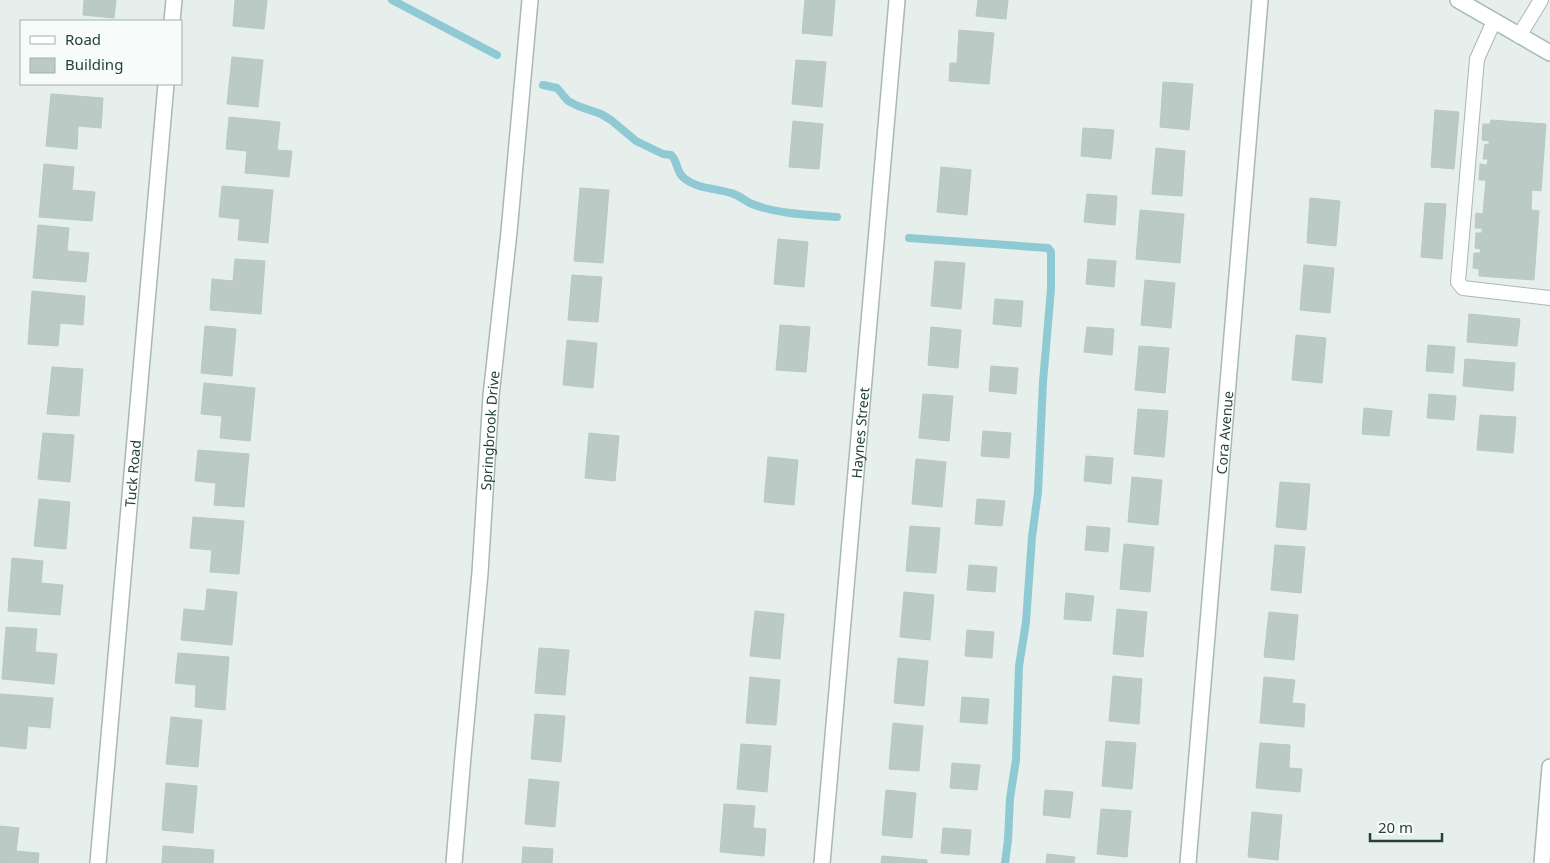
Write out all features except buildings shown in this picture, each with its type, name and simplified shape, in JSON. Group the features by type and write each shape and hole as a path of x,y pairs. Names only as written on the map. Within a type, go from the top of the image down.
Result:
{"street":[{"path":"172,20 174,0"},
{"name":"Springbrook Drive","path":"454,863 462,756 480,573 492,396 510,232 530,0"},
{"name":"Haynes Street","path":"822,863 897,0"},
{"name":"Cora Avenue","path":"1188,863 1260,0"},
{"path":"1458,0 1550,54"},
{"name":"Tuck Road","path":"98,863 166,85"},
{"path":"1542,863 1550,767"}],"lane":[{"path":"1520,36 1541,0"},
{"path":"1494,21 1477,59 1458,282 1463,288 1550,298"}],"waterway":[{"path":"392,0 497,55"},
{"path":"543,85 557,88 568,101 611,120 636,141 663,154 671,155 681,176 689,182 734,194 752,204 772,210 837,217"},
{"path":"909,238 1048,248 1051,252 1051,289 1043,382 1038,492 1032,537 1026,622 1019,666 1016,760 1010,798 1005,863"}]}
